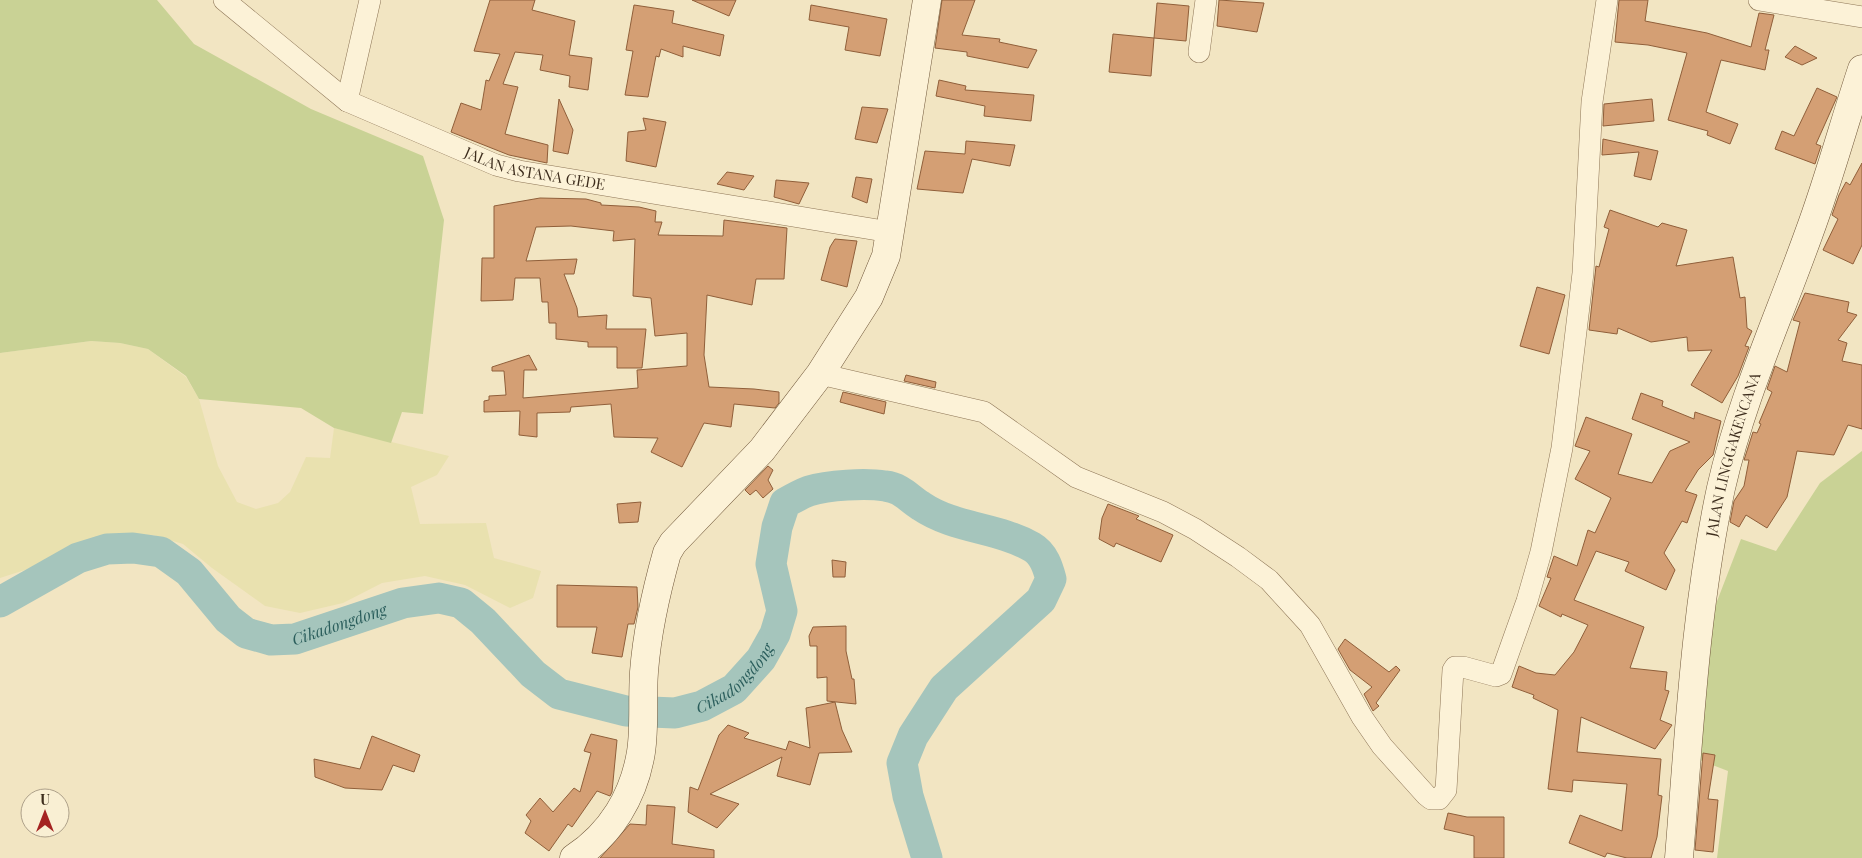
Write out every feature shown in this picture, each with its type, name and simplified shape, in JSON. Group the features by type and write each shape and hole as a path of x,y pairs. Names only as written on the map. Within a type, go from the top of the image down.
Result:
{"street":[{"name":"JALAN ASTANA GEDE","path":"224,0 347,101 476,157 519,171 890,232"},
{"path":"347,101 370,0"},
{"path":"574,858 598,841 611,826 623,806 635,779 641,752 649,631 667,553 673,543 774,436 854,324 873,289 886,256 927,0"},
{"path":"1199,52 1206,0"},
{"path":"820,374 984,412 1076,476 1162,512 1238,557 1269,580 1310,625 1362,718 1382,746 1426,795 1431,799 1439,799 1446,790 1453,670 1455,667 1462,666 1496,676 1501,674 1527,601 1554,495 1569,397 1583,273 1592,102 1607,0"},
{"path":"1759,0 1862,17"},
{"name":"JALAN LINGGAKENCANA","path":"1679,858 1693,690 1710,549 1722,486 1740,418 1810,230 1862,69"}],"shaded area":[{"path":"91,341 120,343 148,349 186,377 199,399 218,466 237,502 256,509 278,503 290,492 306,457 330,458 334,428 449,456 437,475 411,487 420,524 486,523 494,558 541,571 533,598 510,608 465,585 425,576 382,583 343,603 300,613 265,606 212,568 183,544 153,535 117,534 78,545 25,570 0,578 0,353"}],"green space":[{"path":"0,0 157,0 194,44 311,109 423,156 444,220 423,414 402,412 391,443 334,428 301,408 199,399 186,376 148,349 120,343 91,341 0,353"},
{"path":"1862,451 1862,858 1717,858 1728,771 1697,759 1699,648 1741,539 1776,551 1820,483"}],"building":[{"path":"490,0 535,0 532,10 575,21 569,55 592,58 588,90 569,87 570,76 540,70 543,55 515,52 503,84 518,87 505,134 548,145 547,163 509,155 451,132 461,103 481,110 486,80 489,81 500,54 474,51"},
{"path":"692,0 736,0 729,16"},
{"path":"942,0 975,0 962,35 1000,39 999,42 1037,50 1028,68 967,56 967,52 935,48"},
{"path":"1219,0 1264,3 1257,32 1217,26"},
{"path":"1619,0 1648,0 1645,21 1707,33 1751,47 1759,13 1774,15 1765,50 1769,50 1765,70 1721,60 1706,112 1738,124 1730,144 1707,135 1708,131 1668,120 1687,53 1648,45 1615,42"},
{"path":"1157,3 1189,6 1186,41 1154,38"},
{"path":"634,5 674,11 672,23 724,35 720,56 683,46 683,57 661,49 659,57 656,56 648,97 625,95 633,51 626,50"},
{"path":"811,5 887,19 880,56 845,50 849,27 809,20"},
{"path":"1113,34 1154,38 1151,76 1109,72"},
{"path":"1795,46 1817,58 1802,65 1785,57"},
{"path":"939,80 966,86 965,90 1034,95 1031,121 984,116 985,106 936,96"},
{"path":"1817,88 1837,97 1816,144 1821,146 1815,164 1775,149 1782,131 1794,136"},
{"path":"559,99 573,130 568,154 553,151"},
{"path":"1652,99 1654,121 1603,126 1604,104"},
{"path":"862,107 888,109 877,143 855,139"},
{"path":"643,118 666,122 656,167 626,161 628,132 646,130"},
{"path":"1603,139 1658,151 1651,180 1634,176 1639,152 1602,155"},
{"path":"966,141 1015,145 1010,166 972,159 963,193 917,189 925,151 965,154"},
{"path":"1862,163 1862,245 1853,264 1823,250 1838,219 1832,215 1839,195 1846,182 1850,185"},
{"path":"727,172 754,176 744,190 717,184"},
{"path":"856,177 872,179 867,203 852,197"},
{"path":"776,180 809,183 799,204 774,197"},
{"path":"540,198 586,199 601,203 601,205 639,207 656,211 655,222 662,222 658,235 723,236 724,220 787,228 784,279 756,279 752,305 707,295 704,355 709,387 779,392 779,403 775,408 734,404 731,427 704,423 682,467 651,452 658,438 614,437 611,404 571,407 570,412 537,413 537,437 519,435 520,411 484,412 484,401 489,400 489,396 506,395 504,371 492,371 492,367 529,355 537,370 524,370 523,398 638,388 637,370 687,366 687,333 655,336 651,298 633,296 635,239 613,241 614,231 571,226 536,227 526,261 577,259 574,274 564,274 577,308 578,317 607,315 606,329 646,329 642,368 617,368 617,347 588,347 588,342 556,339 556,323 549,323 548,302 542,302 540,278 515,278 513,300 481,301 482,258 494,258 494,206"},
{"path":"1610,210 1658,227 1662,223 1687,230 1676,266 1733,257 1740,298 1745,297 1747,328 1752,331 1745,346 1749,347 1738,376 1722,403 1691,385 1712,350 1688,351 1687,337 1651,342 1618,328 1617,334 1589,330 1596,266 1599,267 1609,229 1604,227"},
{"path":"835,239 857,241 847,287 821,280 830,247"},
{"path":"1537,287 1565,295 1549,354 1520,346"},
{"path":"1805,293 1849,302 1847,312 1857,315 1838,340 1847,343 1842,361 1862,365 1862,429 1848,425 1834,455 1797,451 1787,497 1767,528 1746,515 1739,527 1730,522 1734,501 1744,486 1749,460 1744,460 1753,432 1757,433 1761,424 1759,423 1772,392 1767,389 1775,366 1787,372 1800,322 1793,320"},
{"path":"906,375 936,382 935,388 904,381"},
{"path":"843,392 886,402 884,414 840,402"},
{"path":"1641,393 1663,401 1662,406 1694,419 1695,412 1721,421 1713,455 1698,470 1685,491 1697,495 1687,523 1682,521 1664,553 1675,570 1666,590 1625,571 1629,562 1596,551 1574,600 1644,627 1630,668 1667,672 1665,690 1669,691 1660,720 1672,725 1655,749 1581,717 1577,752 1661,759 1658,795 1662,796 1657,837 1651,858 1627,858 1607,853 1605,857 1569,843 1580,815 1622,831 1627,784 1573,780 1572,792 1548,789 1558,710 1533,698 1534,695 1512,687 1519,666 1536,673 1555,675 1574,652 1588,625 1562,614 1561,617 1539,606 1551,578 1547,577 1554,556 1577,566 1588,530 1595,533 1611,498 1575,479 1590,451 1575,446 1586,417 1632,434 1618,474 1652,483 1670,451 1690,442 1632,419"},
{"path":"768,466 773,470 768,480 773,489 763,498 756,490 750,495 745,490"},
{"path":"641,502 638,522 619,523 617,504"},
{"path":"1108,504 1139,516 1136,519 1173,535 1161,562 1116,543 1114,547 1099,539 1102,518"},
{"path":"832,560 846,562 845,577 833,577"},
{"path":"557,585 637,587 638,607 634,624 628,624 622,657 592,653 597,627 557,627"},
{"path":"846,626 846,651 852,679 854,679 856,704 827,701 827,677 817,678 817,646 810,646 809,636 813,627"},
{"path":"1345,639 1389,672 1396,666 1400,670 1376,703 1379,706 1373,711 1364,694 1372,687 1350,670 1338,649"},
{"path":"835,702 842,730 852,752 819,753 810,785 777,776 782,757 710,794 739,804 717,828 688,812 690,787 698,790 719,735 728,725 749,733 744,738 786,750 789,741 810,748 806,708"},
{"path":"591,734 617,740 612,792 610,796 597,791 572,827 568,824 549,851 525,833 531,821 526,815 540,798 553,812 574,788 580,792 591,753 584,751"},
{"path":"372,736 420,755 414,772 393,765 382,790 345,788 315,777 314,759 360,769"},
{"path":"1703,753 1715,755 1708,799 1718,800 1713,852 1695,850"},
{"path":"647,805 675,807 672,844 714,850 714,858 600,858 630,824 646,825"},
{"path":"1448,813 1467,817 1504,817 1504,858 1474,858 1474,836 1444,829"}],"waterway":[{"name":"Cikadongdong","path":"0,602 78,558 107,549 133,548 161,552 189,572 228,619 246,633 271,640 295,639 403,603 439,598 461,603 483,621 533,674 559,694 626,711 675,713 702,706 734,689 761,659 775,634 782,611 771,564 777,527 785,503 809,491 826,487 858,485 891,487 934,514 962,524 1005,535 1032,547 1042,557 1051,579 1041,600 944,688 913,736 902,763 908,796 927,858"}]}
